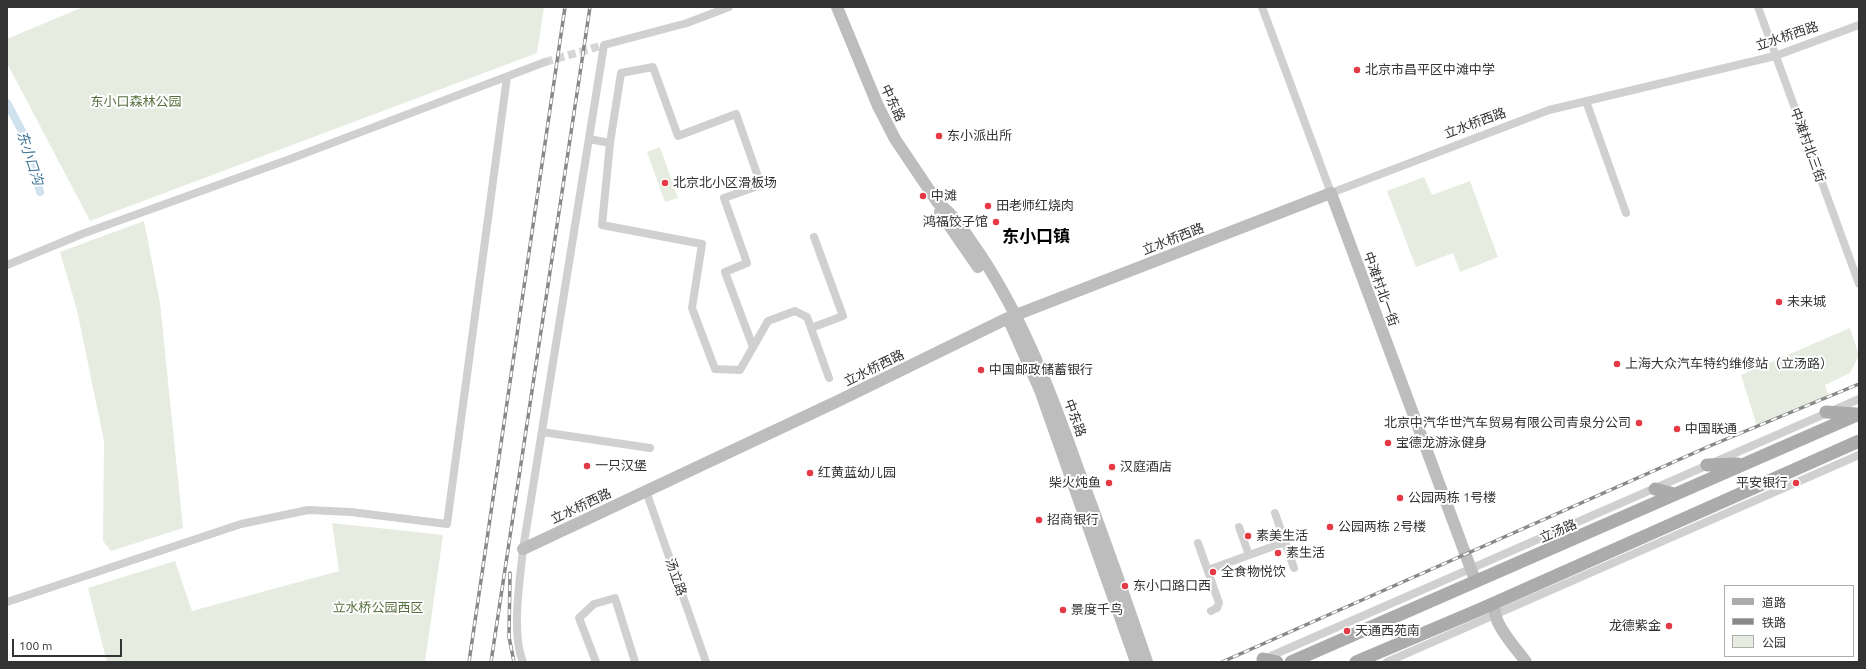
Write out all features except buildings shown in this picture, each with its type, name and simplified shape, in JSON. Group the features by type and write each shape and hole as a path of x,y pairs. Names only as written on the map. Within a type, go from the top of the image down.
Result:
{"main road":[{"path":"1826,412 1858,414"},
{"name":"立汤路","path":"1291,662 1475,580 1580,528 1674,494 1858,414"},
{"path":"1356,662 1490,611 1859,441"},
{"path":"1707,464 1744,464"},
{"path":"1655,488 1674,494"},
{"path":"1260,661 1277,662"}],"street":[{"path":"523,662 520,655 517,613 523,549 604,45 687,22 729,7"},
{"name":"中东路","path":"837,7 878,106 895,139 938,203 940,213 1012,317 1048,386 1147,662"},
{"name":"中滩村北一街","path":"1262,7 1475,580"},
{"name":"中滩村北三街","path":"1758,7 1859,284"},
{"name":"立水桥西路","path":"523,549 838,401 1012,317 1549,110 1775,56 1859,26"},
{"path":"7,265 82,234 290,159 546,62"},
{"path":"753,347 726,272 747,263 724,198 762,184 736,114 678,136 653,67 621,73 610,143 602,225 702,244 692,308 715,369 740,370 768,321 795,311 807,317 829,378"},
{"path":"7,602 241,524 308,510 379,515 447,524 507,77"},
{"path":"1586,102 1626,213"},
{"path":"589,139 610,143"},
{"path":"811,328 843,316 814,237"},
{"name":"中东路","path":"1012,317 1040,390 1136,662"},
{"name":"立汤路","path":"1260,661 1470,568 1580,528 1655,488 1826,412 1859,399"},
{"path":"542,432 650,448"},
{"path":"1387,662 1490,611 1859,455"},
{"name":"汤立路","path":"646,491 706,662"},
{"path":"1275,513 1294,568"},
{"path":"1239,527 1249,555"},
{"path":"1208,570 1285,542"},
{"path":"1198,543 1219,603 1217,608 1211,611"},
{"path":"596,662 579,618 594,604 615,598 636,662"},
{"path":"1490,611 1521,662"},
{"path":"1490,611 1526,662"}],"green space":[{"name":"东小口森林公园","path":"83,7 544,7 537,53 90,221 7,63 7,39"},
{"name":"北京北小区滑板场","path":"660,147 678,198 665,202 647,152"},
{"path":"1424,177 1432,195 1470,181 1498,257 1460,272 1453,253 1416,267 1387,191"},
{"path":"144,221 160,303 183,528 111,551 103,541 104,441 77,310 60,252"},
{"path":"1850,328 1859,355 1850,373 1825,385 1829,397 1757,426 1741,375"},
{"name":"立水桥公园西区","path":"332,523 443,535 425,662 107,662 88,588 175,561 192,611 339,571"}],"waterway":[{"name":"东小口沟","path":"7,103 24,135 40,192"}],"tunnel":[{"path":"545,62 604,45"}],"railway":[{"path":"469,662 565,7"},
{"path":"491,662 590,7"},
{"path":"1222,662 1712,445 1859,384"},
{"path":"510,573 509,637 514,662"}],"place":[{"name":"北京市昌平区中滩中学","path":"1357,70"},
{"name":"东小派出所","path":"939,136"},
{"name":"北京北小区滑板场","path":"665,183"},
{"name":"中滩","path":"923,196"},
{"name":"田老师红烧肉","path":"988,206"},
{"name":"鸿福饺子馆","path":"996,222"},
{"name":"未来城","path":"1779,302"},
{"name":"上海大众汽车特约维修站（立汤路）","path":"1617,364"},
{"name":"中国邮政储蓄银行","path":"981,370"},
{"name":"北京中汽华世汽车贸易有限公司青泉分公司","path":"1639,423"},
{"name":"中国联通","path":"1677,429"},
{"name":"宝德龙游泳健身","path":"1388,443"},
{"name":"一只汉堡","path":"587,466"},
{"name":"汉庭酒店","path":"1112,467"},
{"name":"红黄蓝幼儿园","path":"810,473"},
{"name":"柴火炖鱼","path":"1109,483"},
{"name":"平安银行","path":"1796,483"},
{"name":"公园两栋 1号楼","path":"1400,498"},
{"name":"招商银行","path":"1039,520"},
{"name":"公园两栋 2号楼","path":"1330,527"},
{"name":"素美生活","path":"1248,536"},
{"name":"素生活","path":"1278,553"},
{"name":"全食物悦饮","path":"1213,572"},
{"name":"东小口路口西","path":"1125,586"},
{"name":"景度千鸟","path":"1063,610"},
{"name":"龙德紫金","path":"1669,626"},
{"name":"天通西苑南","path":"1347,631"}],"district":[{"name":"东小口镇","path":"1036,236"}]}
